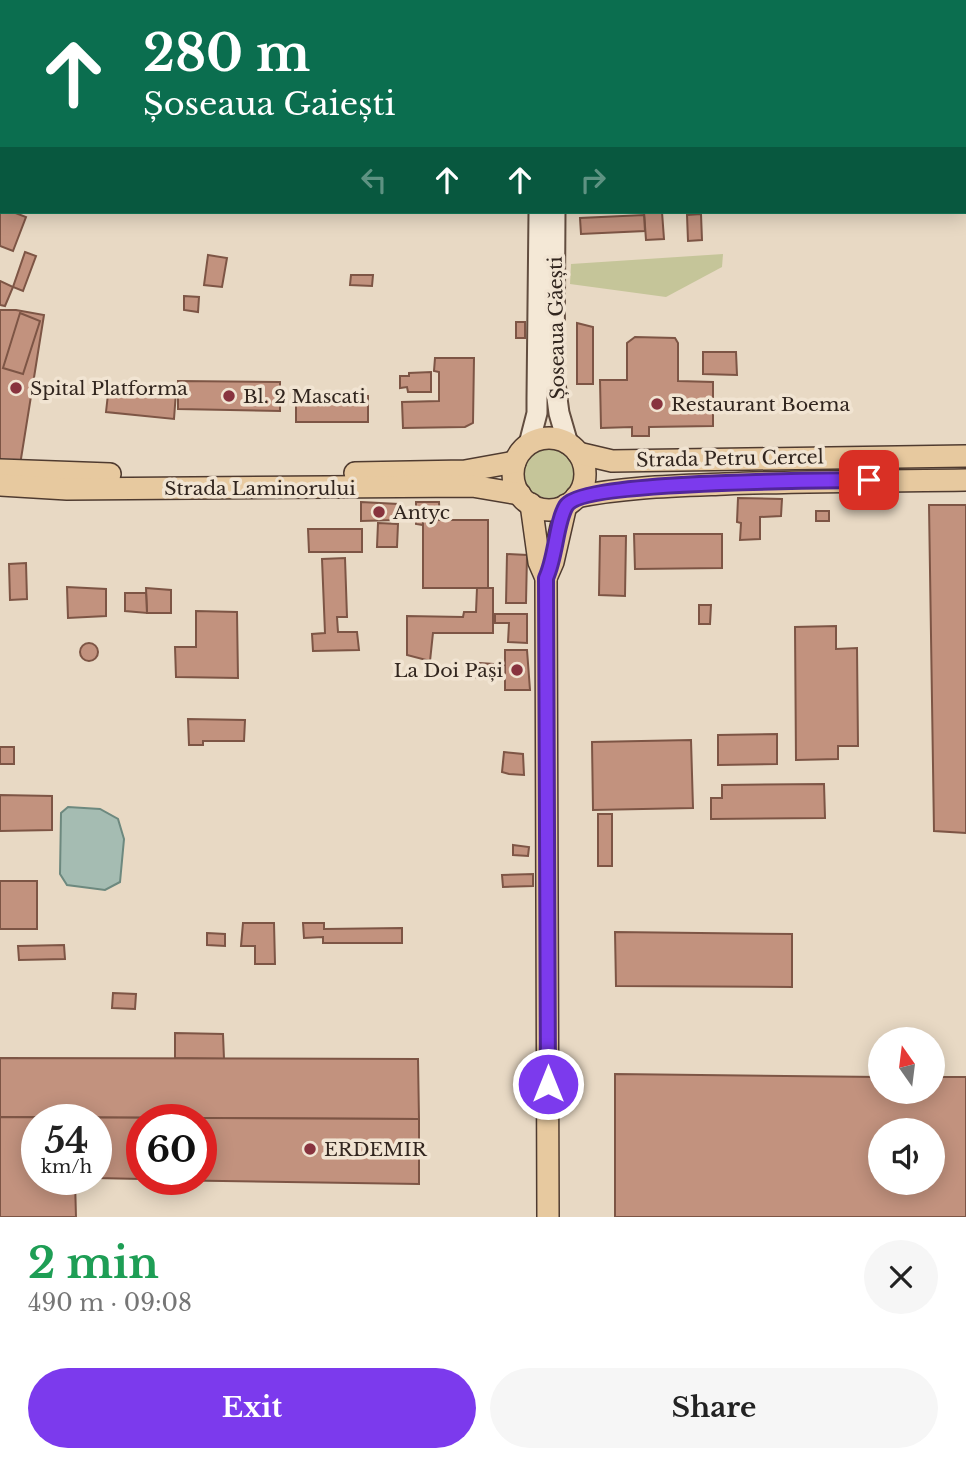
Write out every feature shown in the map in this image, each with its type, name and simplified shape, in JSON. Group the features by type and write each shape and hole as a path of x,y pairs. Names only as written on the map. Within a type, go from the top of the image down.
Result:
{"main road":[{"name":"Șoseaua Găești","path":"539,214 547,257 555,391 560,421 573,448"},
{"name":"Șoseaua Găești","path":"529,444 537,406 547,257 555,214"},
{"path":"546,578 571,501 582,486 585,474 583,461 573,448 550,438 529,444 521,452 515,462 513,477 525,499 539,562 546,578 548,1217"},
{"name":"Strada Petru Cercel","path":"573,448 612,461 966,456"},
{"name":"Strada Laminorului","path":"0,485 67,489 382,480 482,469 515,462"},
{"name":"Strada Laminorului","path":"0,470 69,474 382,480 483,487 525,499"},
{"name":"Strada Petru Cercel","path":"571,501 612,490 645,487 966,480"},
{"path":"525,499 548,509 571,501"}],"green space":[{"path":"723,254 722,267 666,297 570,284 571,264"},
{"path":"549,448 567,455 574,473 567,491 549,498 531,491 524,473 531,455"}],"shaded area":[{"path":"68,807 100,809 118,819 124,839 120,882 105,890 67,885 60,874 61,813"}],"building":[{"path":"0,214 26,217 13,251 0,246"},
{"path":"644,214 662,214 664,239 646,240"},
{"path":"701,214 702,240 688,241 687,215"},
{"path":"644,215 645,231 581,234 580,218"},
{"path":"25,252 36,256 23,291 13,287"},
{"path":"208,255 227,258 222,287 204,285"},
{"path":"351,275 373,275 372,286 350,285"},
{"path":"0,281 13,287 5,306 0,305"},
{"path":"184,296 199,297 198,312 184,310"},
{"name":"Spital Platforma","path":"0,310 44,315 20,465 0,461"},
{"path":"20,313 40,321 23,374 3,368"},
{"path":"516,322 525,322 525,338 516,338"},
{"path":"577,323 593,327 593,384 577,384"},
{"name":"Restaurant Boema","path":"635,337 675,338 678,343 678,381 713,382 713,426 649,427 649,436 632,436 632,427 601,428 600,380 627,380 627,343"},
{"path":"703,352 736,352 737,375 703,374"},
{"path":"435,358 474,358 473,423 465,427 403,428 402,402 439,401 439,372 434,371"},
{"path":"431,372 431,392 408,392 407,387 400,388 400,376"},
{"name":"Bl. 2 Mascati","path":"178,381 280,382 280,411 178,409"},
{"path":"109,385 176,392 174,419 106,412"},
{"path":"296,396 368,396 368,422 296,422"},
{"path":"738,498 782,499 781,516 760,517 760,539 740,540 741,523 737,522"},
{"name":"Antyc","path":"361,502 398,504 396,520 361,521"},
{"path":"416,502 439,502 440,520 423,520 423,525 416,524"},
{"path":"929,505 966,505 966,833 934,831"},
{"path":"816,511 829,511 829,521 816,521"},
{"path":"423,520 488,520 488,588 423,588"},
{"path":"378,523 398,524 397,547 377,547"},
{"path":"308,529 362,529 362,552 309,552"},
{"path":"634,534 722,534 722,568 635,569"},
{"path":"600,536 626,536 625,596 599,595"},
{"path":"507,554 527,555 526,603 506,603"},
{"path":"345,558 347,617 337,617 338,632 357,632 359,650 313,651 312,634 325,633 322,559"},
{"path":"26,563 27,599 10,600 9,564"},
{"path":"67,587 106,589 106,616 68,618"},
{"path":"146,588 171,590 171,613 147,613"},
{"path":"477,588 493,588 493,633 433,633 430,661 407,655 407,616 463,617 464,612 476,612"},
{"path":"125,593 146,593 147,613 125,611"},
{"path":"699,605 711,605 710,624 699,624"},
{"path":"196,611 237,612 238,678 176,677 175,647 196,647"},
{"path":"495,614 527,614 527,643 508,642 509,623 495,623"},
{"path":"836,626 836,649 857,648 858,746 838,746 838,759 796,760 795,627"},
{"path":"85,643 93,643 98,652 96,659 85,661 80,656 80,648"},
{"name":"La Doi Pași","path":"505,650 527,650 530,690 505,690"},
{"path":"465,662 493,664 492,678 465,677"},
{"path":"188,719 245,720 244,741 203,741 203,745 189,745"},
{"path":"777,734 777,764 718,765 718,735"},
{"path":"691,740 693,808 593,810 592,742"},
{"path":"0,747 14,747 14,764 0,764"},
{"path":"504,752 523,754 524,775 502,772"},
{"path":"824,784 825,818 711,819 711,798 722,798 722,785"},
{"path":"0,795 52,796 52,830 0,831"},
{"path":"598,814 612,814 612,866 598,866"},
{"path":"513,845 529,847 528,856 513,855"},
{"path":"533,874 533,886 503,887 502,875"},
{"path":"0,881 37,881 37,929 0,929"},
{"path":"243,923 274,923 275,964 255,964 255,946 241,946"},
{"path":"303,923 324,923 324,929 402,928 402,943 323,943 323,937 304,938"},
{"path":"615,932 792,934 792,987 616,986"},
{"path":"207,933 225,934 225,946 207,945"},
{"path":"64,945 65,959 19,960 18,946"},
{"path":"113,993 136,994 135,1009 112,1008"},
{"path":"175,1033 223,1034 224,1059 175,1058"},
{"path":"0,1058 418,1059 419,1119 217,1118 217,1104 126,1104 126,1118 112,1118 112,1104 21,1104 21,1117 0,1117"},
{"path":"615,1074 868,1077 868,1104 945,1104 945,1077 966,1077 966,1217 615,1217"},
{"name":"ERDEMIR","path":"0,1117 21,1117 21,1195 75,1195 76,1217 0,1217"},
{"name":"ERDEMIR","path":"112,1118 126,1118 126,1179 112,1178"},
{"name":"ERDEMIR","path":"217,1118 419,1119 419,1184 217,1181"}],"place":[{"name":"Spital Platforma","path":"16,388"},
{"name":"Bl. 2 Mascati","path":"229,396"},
{"name":"Restaurant Boema","path":"657,404"},
{"name":"Antyc","path":"379,512"},
{"name":"La Doi Pași","path":"517,670"},
{"name":"ERDEMIR","path":"310,1149"}],"route":[{"path":"548,1084 546,578 553,562 566,505 576,497 622,489 869,480"}]}
